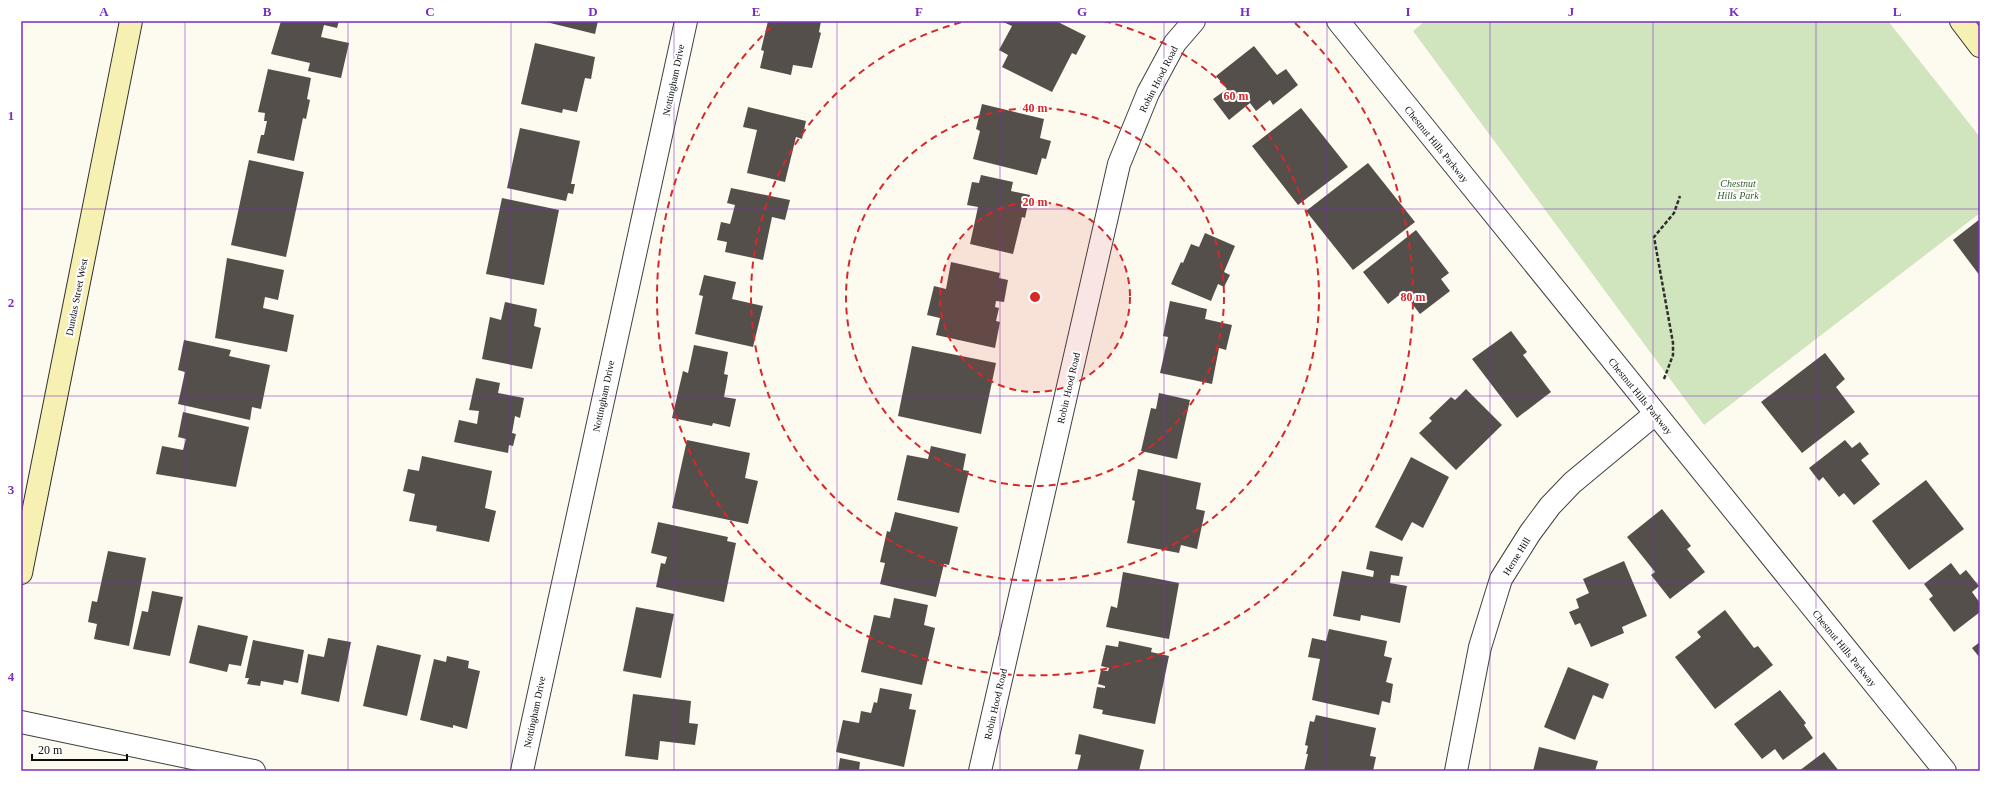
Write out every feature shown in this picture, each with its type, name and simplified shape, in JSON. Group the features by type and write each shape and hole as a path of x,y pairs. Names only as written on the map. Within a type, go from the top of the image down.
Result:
{"main road":[{"name":"Dundas Street West","path":"21,573 131,21"},
{"path":"1961,21 1980,46"}],"street":[{"name":"Nottingham Drive","path":"522,771 686,21"},
{"name":"Robin Hood Road","path":"980,771 1119,164 1148,93 1175,43 1194,21"},
{"name":"Chestnut Hills Parkway","path":"1338,21 1945,771"},
{"name":"Herne Hill","path":"1456,771 1480,647 1501,579 1530,533 1550,506 1572,483 1655,414"},
{"path":"21,722 254,771"}],"path":[{"path":"1655,414 1674,352 1654,237 1674,213 1680,196"}],"green space":[{"name":"Chestnut Hills Park","path":"1425,21 1888,21 1980,137 1980,213 1704,425 1413,31"}],"building":[{"path":"281,21 339,21 337,28 324,25 321,37 349,43 341,78 308,71 310,63 271,54"},
{"path":"542,21 598,21 595,34"},
{"path":"768,21 821,21 819,32 821,33 812,68 793,65 791,75 760,68 764,51 761,50"},
{"path":"1001,21 1056,21 1086,36 1076,55 1072,53 1052,92 1002,67 1008,55 999,50 1012,26"},
{"path":"535,43 595,57 591,79 585,78 577,112 563,109 562,113 521,104"},
{"path":"1254,46 1277,75 1286,69 1298,85 1273,105 1270,100 1256,111 1250,103 1229,120 1213,99 1227,89 1216,76"},
{"path":"268,69 311,78 307,99 310,100 306,119 303,118 294,161 257,153 261,135 264,135 267,121 264,121 265,113 258,112"},
{"path":"982,104 1044,119 1040,138 1051,141 1046,159 1042,158 1037,175 973,159 980,131 976,129"},
{"path":"748,107 806,121 802,139 796,137 785,182 747,173 757,130 743,127"},
{"path":"1301,108 1348,167 1298,205 1252,146"},
{"path":"520,128 580,141 571,184 575,184 573,194 568,193 566,201 507,188"},
{"path":"249,160 304,172 286,257 231,245"},
{"path":"1368,163 1415,222 1353,270 1306,211"},
{"path":"981,175 1013,182 1011,191 1030,195 1025,218 1022,217 1013,254 970,244 978,207 967,205 972,182 979,183"},
{"path":"731,188 790,200 785,220 772,217 763,260 725,252 727,242 717,240 721,222 730,224 735,205 727,203"},
{"path":"502,198 559,210 544,285 486,274"},
{"path":"1980,219 1980,276 1953,240"},
{"path":"1416,230 1449,273 1441,279 1450,291 1420,314 1403,292 1388,304 1363,272"},
{"path":"1205,233 1235,246 1224,272 1230,275 1224,287 1218,284 1211,301 1171,284 1181,262 1183,263 1191,244 1199,247"},
{"path":"227,258 284,270 278,300 265,297 263,308 294,315 287,352 215,338"},
{"path":"951,262 1000,273 999,278 1008,280 1004,302 996,301 995,307 999,308 996,321 1000,322 995,348 936,335 940,318 927,315 934,286 946,289"},
{"path":"704,275 736,282 732,299 763,306 753,347 695,334 703,296 699,295"},
{"path":"1170,301 1207,309 1205,319 1232,325 1226,350 1219,348 1212,384 1160,373 1168,337 1163,336"},
{"path":"505,302 537,309 534,326 541,328 532,369 482,359 490,317 501,320"},
{"path":"1511,331 1527,352 1523,355 1551,392 1517,418 1472,359"},
{"path":"184,340 231,350 229,356 270,365 261,409 252,407 250,420 178,404 185,372 178,370"},
{"path":"694,345 728,352 724,374 728,375 724,397 736,399 730,427 713,423 712,426 672,418 683,371 688,373"},
{"path":"912,346 996,363 981,434 898,416"},
{"path":"1825,353 1845,379 1836,387 1855,412 1802,453 1761,402"},
{"path":"476,378 500,383 498,393 524,398 520,418 515,416 512,433 516,434 513,446 509,445 508,453 454,442 459,420 477,424 479,411 469,410"},
{"path":"1466,389 1502,425 1456,470 1419,433 1432,421 1429,418 1451,397 1455,400"},
{"path":"1159,393 1190,400 1177,459 1141,451 1151,408 1156,409"},
{"path":"183,412 249,427 236,487 156,474 162,446 183,450 186,439 178,437"},
{"path":"687,440 750,453 745,478 758,481 748,524 672,508"},
{"path":"1845,440 1852,448 1860,442 1869,454 1861,460 1880,484 1854,505 1844,493 1839,497 1823,477 1819,481 1809,468"},
{"path":"931,446 966,454 963,470 969,471 959,513 897,500 907,455 928,459"},
{"path":"422,456 492,471 485,508 496,511 489,542 436,531 437,526 409,521 415,494 403,491 408,469 419,471"},
{"path":"1411,457 1449,477 1423,528 1412,522 1402,541 1375,527"},
{"path":"1138,469 1201,483 1196,509 1205,511 1197,549 1181,545 1179,553 1127,543 1135,501 1132,500"},
{"path":"1926,480 1964,529 1909,570 1872,521"},
{"path":"1662,509 1691,546 1687,549 1705,572 1670,599 1651,575 1655,572 1627,537"},
{"path":"895,512 958,527 949,565 944,564 936,597 880,584 885,563 880,562 887,531 890,532"},
{"path":"658,522 728,537 727,541 736,543 724,602 656,587 661,563 665,564 667,557 651,553"},
{"path":"108,551 146,558 129,646 94,639 97,624 88,622 92,601 97,602"},
{"path":"1370,551 1403,557 1399,576 1391,575 1390,583 1407,586 1400,623 1361,615 1360,621 1333,616 1342,571 1373,577 1374,571 1366,569"},
{"path":"1624,561 1647,616 1622,627 1624,633 1591,647 1580,623 1575,625 1569,612 1579,608 1576,599 1589,593 1583,579"},
{"path":"1951,563 1960,575 1966,570 1979,586 1972,592 1980,603 1980,612 1954,632 1929,599 1933,596 1924,584"},
{"path":"1123,572 1179,583 1169,639 1106,627 1111,606 1117,608"},
{"path":"152,591 183,597 170,656 133,649 142,611 148,612"},
{"path":"894,598 928,605 924,625 935,628 922,685 861,672 874,615 890,618"},
{"path":"636,607 674,614 661,678 623,671"},
{"path":"1725,610 1754,648 1758,646 1773,665 1715,709 1675,657 1701,637 1697,632"},
{"path":"198,625 248,636 241,666 229,664 227,672 189,663"},
{"path":"1329,629 1387,641 1384,656 1392,658 1386,682 1393,684 1390,703 1382,701 1379,715 1312,700 1320,659 1308,657 1312,638 1326,641"},
{"path":"328,638 351,642 339,702 301,694 308,654 324,657"},
{"path":"253,640 304,650 298,683 284,680 283,685 261,681 260,686 247,684 249,678 245,678"},
{"path":"1119,641 1152,648 1151,652 1169,656 1155,724 1102,714 1103,710 1093,708 1097,687 1105,688 1105,686 1098,684 1101,670 1108,671 1109,668 1101,666 1106,645 1118,647"},
{"path":"1980,642 1980,658 1972,648"},
{"path":"377,645 421,655 407,716 363,706"},
{"path":"447,656 469,661 468,668 480,671 467,729 453,725 453,728 420,720 434,659 446,662"},
{"path":"1568,667 1609,684 1603,699 1593,695 1575,740 1544,727"},
{"path":"880,688 912,694 909,709 916,710 904,767 836,752 843,720 859,723 861,711 871,713 874,702 877,703"},
{"path":"1780,690 1806,723 1804,725 1813,738 1783,760 1775,749 1762,759 1734,724"},
{"path":"633,694 691,701 689,723 698,724 695,745 660,741 658,760 625,756"},
{"path":"1316,715 1376,728 1370,756 1376,757 1373,771 1304,771 1308,754 1306,754 1308,746 1305,745 1310,721 1314,722"},
{"path":"1079,734 1144,750 1139,771 1077,771 1081,755 1075,754"},
{"path":"1539,747 1598,761 1595,771 1533,771"},
{"path":"1824,752 1839,771 1799,771"},
{"path":"840,758 860,762 859,771 838,771"}]}
